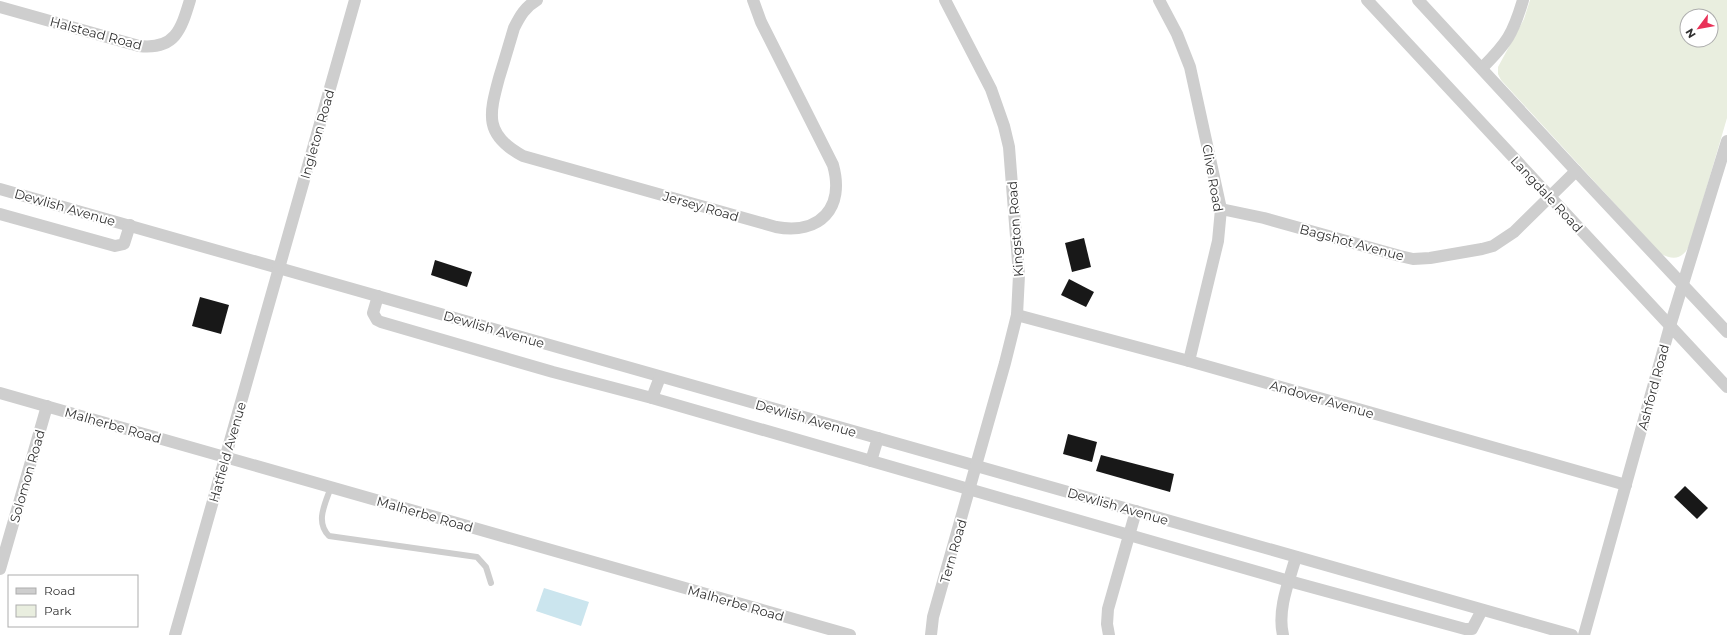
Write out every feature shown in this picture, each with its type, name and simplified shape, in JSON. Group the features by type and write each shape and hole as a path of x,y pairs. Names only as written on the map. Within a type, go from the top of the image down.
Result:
{"street":[{"name":"Halstead Road","path":"0,7 139,46 151,47 160,46 176,36 184,19 190,0"},
{"name":"Ingleton Road","path":"279,269 356,0"},
{"name":"Jersey Road","path":"537,0 526,8 514,28 492,104 492,122 503,143 523,156 776,227 797,230 817,222 832,207 837,188 837,178 833,165 761,22 753,0"},
{"name":"Kingston Road","path":"945,0 991,89 998,106 1009,147 1019,269 1017,315 977,467"},
{"name":"Clive Road","path":"1159,0 1185,52 1190,67 1221,209 1218,241 1189,361"},
{"name":"Langdale Road","path":"1367,0 1727,387"},
{"path":"1418,0 1727,332"},
{"path":"1482,68 1510,37 1516,25 1523,0"},
{"name":"Ashford Road","path":"1584,635 1670,326 1684,285 1727,141"},
{"name":"Bagshot Avenue","path":"1221,209 1264,218 1400,256 1413,259 1430,258 1482,249 1498,243 1514,232 1576,171"},
{"name":"Dewlish Avenue","path":"0,189 1572,635"},
{"name":"Dewlish Avenue","path":"0,214 115,246 124,244 130,225"},
{"name":"Hatfield Avenue","path":"175,635 279,269"},
{"name":"Dewlish Avenue","path":"378,296 373,310 374,316 381,322 553,372 652,398 970,490 1465,630 1472,629 1482,610"},
{"name":"Andover Avenue","path":"1017,315 1189,361 1626,485"},
{"path":"652,398 660,377"},
{"name":"Malherbe Road","path":"0,393 850,635"},
{"name":"Solomon Road","path":"0,569 48,406"},
{"path":"871,461 878,438"},
{"name":"Tern Road","path":"931,635 933,617 977,467"},
{"path":"1109,635 1107,624 1108,609 1136,511"},
{"path":"1283,635 1281,625 1282,612 1296,557"}],"lane":[{"path":"331,487 321,517 323,530 329,536 477,557 486,567 492,583"}],"green space":[{"path":"1530,0 1727,0 1727,118 1688,249 1682,255 1675,258 1661,254 1501,80 1498,74 1498,67 1524,19"}],"water":[{"path":"544,588 589,602 581,626 536,611"}],"building":[{"path":"1084,238 1091,267 1072,272 1065,243"},
{"path":"435,260 472,272 467,287 431,275"},
{"path":"1069,279 1094,292 1086,307 1061,295"},
{"path":"200,297 229,305 221,334 192,326"},
{"path":"1068,434 1097,442 1092,462 1063,454"},
{"path":"1101,455 1174,474 1170,492 1096,471"},
{"path":"1685,486 1708,508 1697,519 1674,497"}]}
